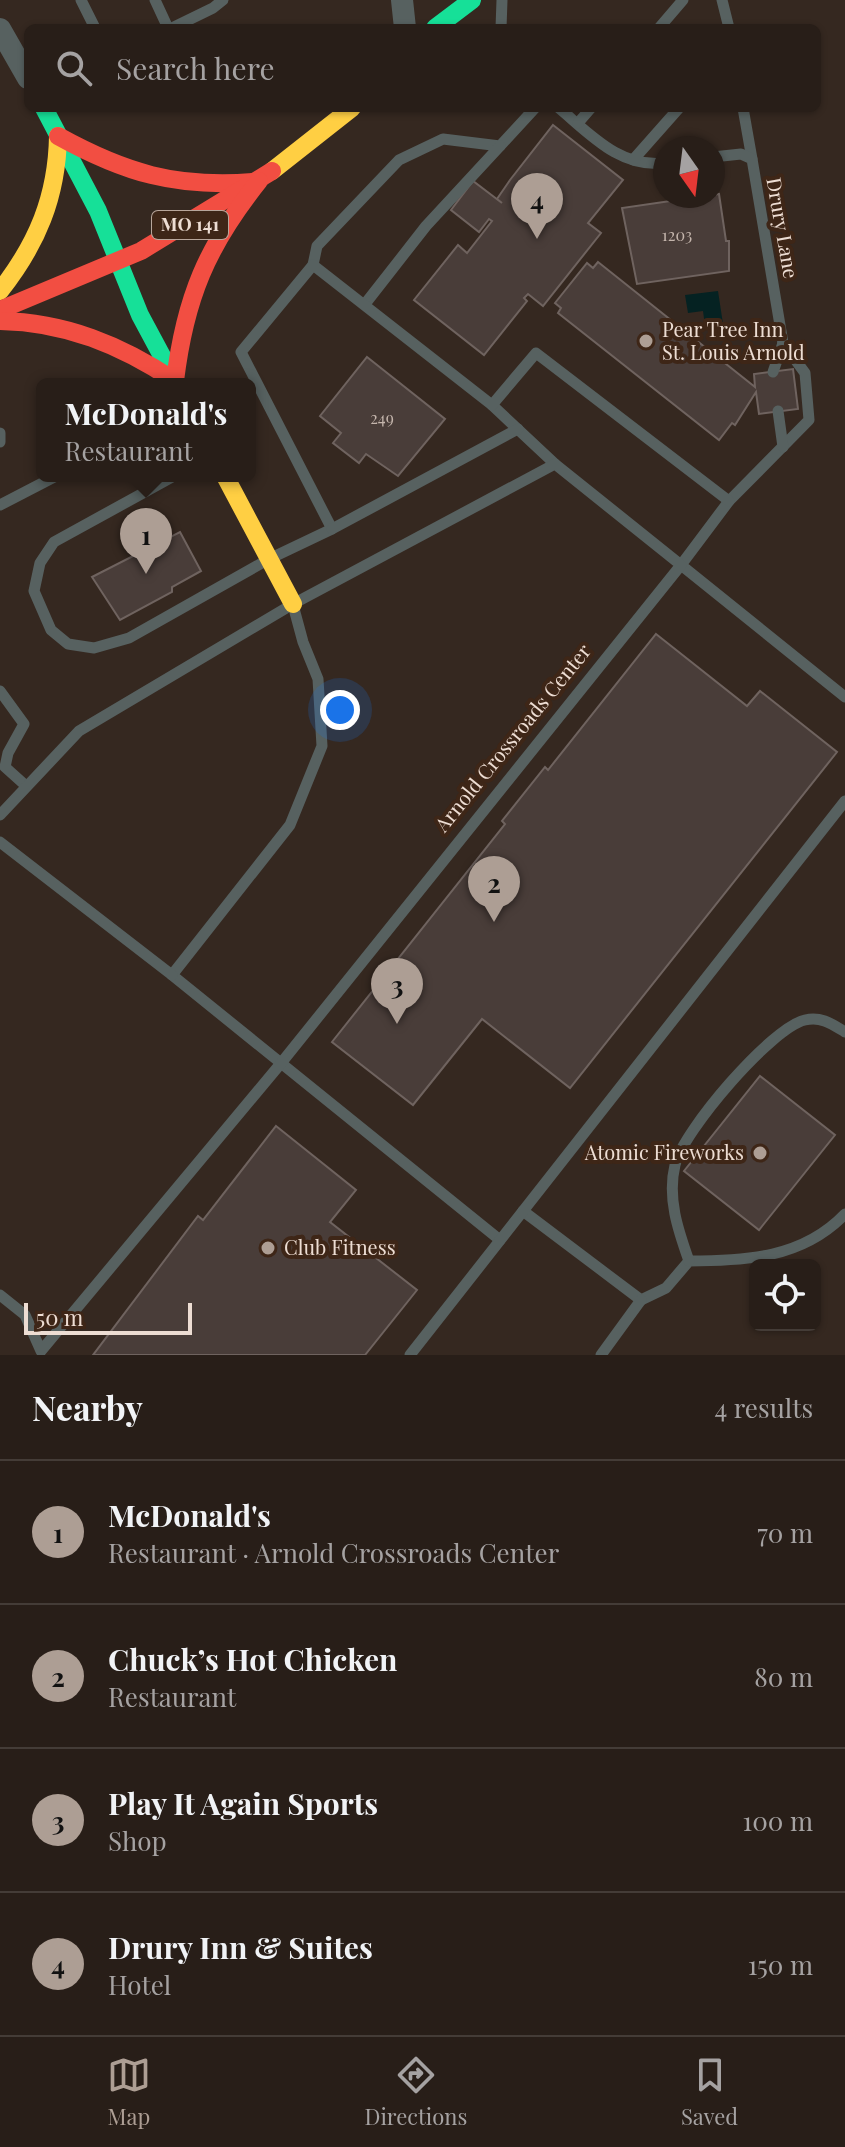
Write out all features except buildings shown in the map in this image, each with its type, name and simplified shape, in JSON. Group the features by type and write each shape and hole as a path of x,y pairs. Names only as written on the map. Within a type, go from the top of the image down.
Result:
{"main road":[{"path":"431,24 443,0"},
{"path":"440,24 472,0"},
{"path":"46,112 98,211 140,315 174,378"},
{"name":"MO 141","path":"0,310 119,263 171,236 259,181 347,112"},
{"path":"58,136 103,161 172,184 206,187 259,181"},
{"path":"0,291 19,269 47,219 55,191 58,136"},
{"path":"177,378 186,304 200,268 224,224 259,181"},
{"path":"0,321 50,326 99,339 130,353 170,378"},
{"path":"228,482 293,604"}],"street":[{"path":"402,0 405,24"},
{"path":"0,29 24,71"}],"lane":[{"path":"81,0 93,24"},
{"path":"155,0 168,24"},
{"path":"179,24 223,0"},
{"path":"501,24 502,0"},
{"path":"662,24 683,0"},
{"path":"722,0 728,24"},
{"path":"365,304 426,226 531,112"},
{"path":"564,112 614,154 653,164"},
{"path":"578,123 588,112"},
{"path":"633,160 675,112"},
{"path":"744,112 752,159"},
{"path":"254,378 241,352 313,265 317,246 399,160 443,139 500,146"},
{"name":"Drury Lane","path":"725,156 741,154 752,159 783,343"},
{"path":"313,265 492,405 555,464 845,697"},
{"path":"773,372 783,343"},
{"name":"Arnold Crossroads Center","path":"0,1295 25,1315 43,1353 681,565 729,501 809,420 805,373 783,343"},
{"path":"492,405 536,353 729,501"},
{"path":"256,381 332,529"},
{"path":"778,411 783,447"},
{"path":"163,482 54,542 40,563 34,591 51,630 68,644 94,648 129,638 269,559 332,529 518,429"},
{"path":"0,433 0,442"},
{"path":"3,806 79,731 293,604 555,464"},
{"path":"0,505 44,482"},
{"path":"172,975 290,825 322,746 318,679 303,642 293,604"},
{"path":"0,691 24,724 8,753 5,767 25,785"},
{"path":"410,1355 845,801"},
{"path":"0,842 172,975 500,1240"},
{"path":"689,1261 675,1222 672,1187 675,1162 699,1123 773,1039 804,1020 827,1020 845,1032"},
{"path":"523,1211 641,1300"},
{"path":"601,1355 641,1300 666,1288 689,1261 743,1261 787,1251 829,1231 845,1214"}],"water":[{"path":"718,291 723,324 705,326 703,311 688,313 685,295"}],"traffic: fast":[{"path":"440,24 472,0"},
{"path":"46,112 98,211 140,315 174,378"}],"traffic: slow":[{"path":"272,171 347,112"},
{"path":"0,291 25,256 42,219 54,179 58,136"},
{"path":"228,482 293,604"}],"traffic: jam":[{"path":"58,136 106,160 152,175 199,183 253,182"},
{"path":"0,310 141,251 272,171"},
{"path":"175,378 185,324 201,274 225,228 259,181"},
{"path":"0,321 47,326 92,338 113,346 170,378"}],"place":[{"name":"Drury Inn & Suites","path":"537,239"},
{"name":"Pear Tree Inn St. Louis Arnold","path":"646,341"},
{"name":"McDonald's","path":"146,574"},
{"name":"Chuck’s Hot Chicken","path":"494,922"},
{"name":"Play It Again Sports","path":"397,1024"},
{"name":"Atomic Fireworks","path":"760,1153"},
{"name":"Club Fitness","path":"268,1248"}]}
